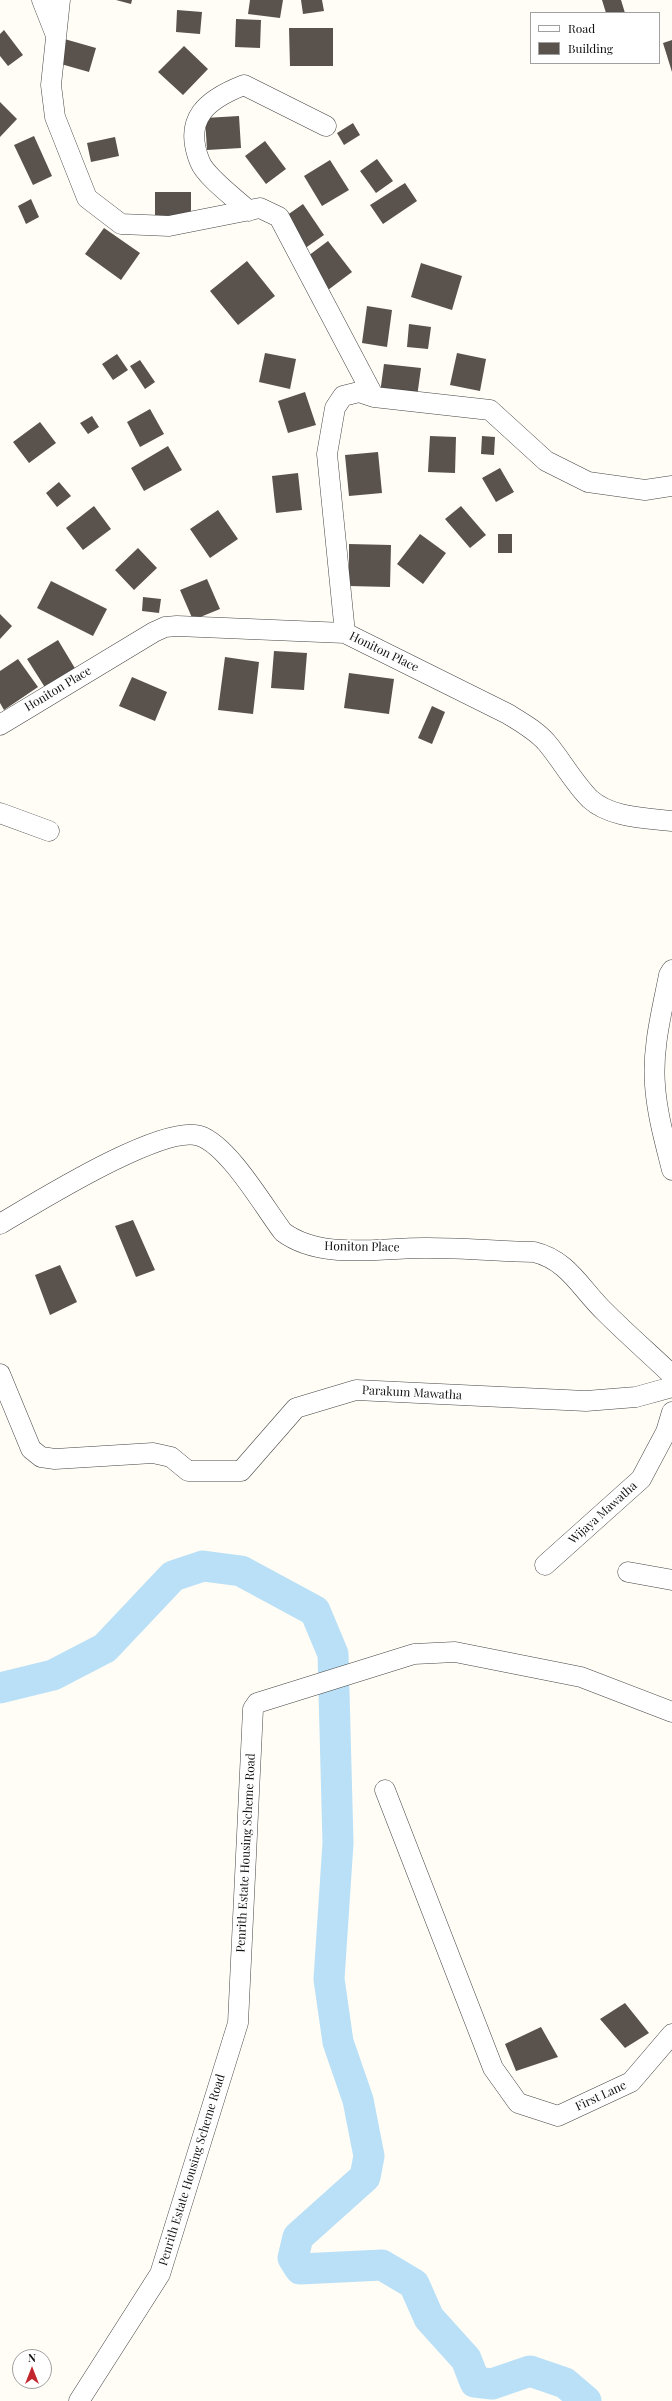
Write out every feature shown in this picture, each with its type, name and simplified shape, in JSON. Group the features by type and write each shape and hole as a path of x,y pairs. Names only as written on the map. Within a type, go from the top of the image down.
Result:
{"street":[{"path":"42,0 56,36"},
{"path":"60,0 51,85 55,117 87,198 102,211 121,224 169,226 260,208 279,217 374,397"},
{"path":"249,211 221,187 200,162 194,133 200,112 220,94 244,85 326,126"},
{"path":"345,633 327,454 335,408 343,396 359,392 374,397 490,410 546,461 588,482 646,490 672,486"},
{"name":"Honiton Place","path":"0,725 165,627 345,633 508,714 524,724 546,742 591,799 602,806 631,816 672,821"},
{"path":"0,813 50,831"},
{"path":"672,970 669,975 657,1036 655,1084 659,1118 672,1170"},
{"name":"Honiton Place","path":"0,1224 72,1182 118,1159 163,1140 188,1134 200,1136 211,1142 230,1159 283,1232 294,1240 312,1246 344,1250 428,1248 534,1252 550,1256 563,1266 604,1311 672,1375"},
{"name":"Parakum Mawatha","path":"0,1374 31,1449 41,1457 153,1453 171,1457 188,1472 242,1471 296,1408 356,1390 586,1401 636,1397 672,1387"},
{"name":"Wijaya Mawatha","path":"545,1565 641,1479 666,1432 672,1412"},
{"path":"628,1572 672,1580"},
{"name":"Penrith Estate Housing Scheme Road","path":"79,2401 160,2274 238,2023 253,1709 257,1703 414,1654 455,1652 581,1677 672,1712"},
{"name":"First Lane","path":"385,1790 493,2068 518,2103 558,2116 631,2082 672,2034"}],"building":[{"path":"116,0 132,0 131,4"},
{"path":"250,0 283,0 280,18 248,14"},
{"path":"301,0 322,0 324,11 303,14"},
{"path":"602,0 621,0 625,12 606,12"},
{"path":"177,10 202,12 200,34 176,32"},
{"path":"236,19 261,20 260,48 235,47"},
{"path":"289,28 333,28 333,66 290,66"},
{"path":"4,30 23,55 8,66 0,56 0,34"},
{"path":"61,38 96,48 89,72 54,62"},
{"path":"672,40 672,72 663,43"},
{"path":"184,46 208,69 183,95 158,72"},
{"path":"0,102 17,119 0,137"},
{"path":"239,116 241,148 207,150 205,118"},
{"path":"353,123 360,135 344,145 337,133"},
{"path":"34,136 52,176 33,185 14,145"},
{"path":"115,137 119,156 91,162 87,143"},
{"path":"265,141 286,169 266,184 245,156"},
{"path":"377,159 393,181 376,193 360,171"},
{"path":"330,160 349,190 322,206 304,176"},
{"path":"405,183 417,201 383,224 370,205"},
{"path":"155,192 191,192 191,216 155,217"},
{"path":"31,199 39,217 26,224 18,206"},
{"path":"303,204 324,235 304,249 283,218"},
{"path":"104,228 140,253 121,280 85,254"},
{"path":"328,241 352,272 328,290 304,259"},
{"path":"247,261 275,296 238,325 210,291"},
{"path":"421,263 462,276 452,310 411,297"},
{"path":"367,306 392,310 387,347 362,343"},
{"path":"409,324 431,327 428,349 407,347"},
{"path":"265,353 296,359 290,389 259,382"},
{"path":"457,353 486,359 480,391 450,385"},
{"path":"117,354 128,370 113,380 102,364"},
{"path":"140,360 155,382 145,389 130,366"},
{"path":"384,364 421,368 417,397 380,393"},
{"path":"305,392 316,425 288,433 278,401"},
{"path":"150,409 164,434 140,447 127,422"},
{"path":"92,416 99,427 88,434 80,423"},
{"path":"40,422 56,443 29,463 13,442"},
{"path":"430,436 456,437 455,473 428,472"},
{"path":"482,436 495,437 494,455 481,454"},
{"path":"168,446 182,470 144,491 131,468"},
{"path":"378,452 382,493 349,496 345,455"},
{"path":"500,468 514,492 496,502 482,478"},
{"path":"298,473 302,510 276,513 272,476"},
{"path":"59,482 71,496 57,507 46,493"},
{"path":"94,506 111,529 83,550 66,528"},
{"path":"461,506 486,535 470,548 445,519"},
{"path":"218,510 238,539 210,558 190,529"},
{"path":"420,534 446,553 423,584 397,564"},
{"path":"498,534 512,534 512,553 498,553"},
{"path":"349,544 391,545 390,587 349,586"},
{"path":"138,548 157,568 134,590 115,570"},
{"path":"207,579 220,609 193,620 180,590"},
{"path":"51,581 107,609 93,636 37,608"},
{"path":"143,597 161,599 159,613 142,611"},
{"path":"0,614 12,626 0,639"},
{"path":"58,640 76,670 46,689 27,659"},
{"path":"274,651 307,653 304,690 271,688"},
{"path":"225,657 259,662 253,714 218,710"},
{"path":"18,659 38,687 4,710 0,703 0,671"},
{"path":"349,673 394,679 389,714 344,708"},
{"path":"132,677 167,692 155,721 119,706"},
{"path":"432,706 445,712 432,744 418,738"},
{"path":"133,1220 155,1270 136,1277 115,1226"},
{"path":"60,1265 77,1302 50,1315 35,1275"},
{"path":"625,2003 649,2033 625,2048 600,2019"},
{"path":"541,2027 558,2057 516,2071 505,2044"}],"waterway":[{"path":"0,1688 53,1675 105,1648 173,1576 203,1566 241,1571 315,1611 333,1654 338,1843 329,1979 338,2042 358,2100 369,2156 365,2177 298,2237 293,2258 300,2269 382,2265 414,2284 429,2318 466,2359 475,2382 492,2384 530,2371 565,2383 586,2401"}]}
